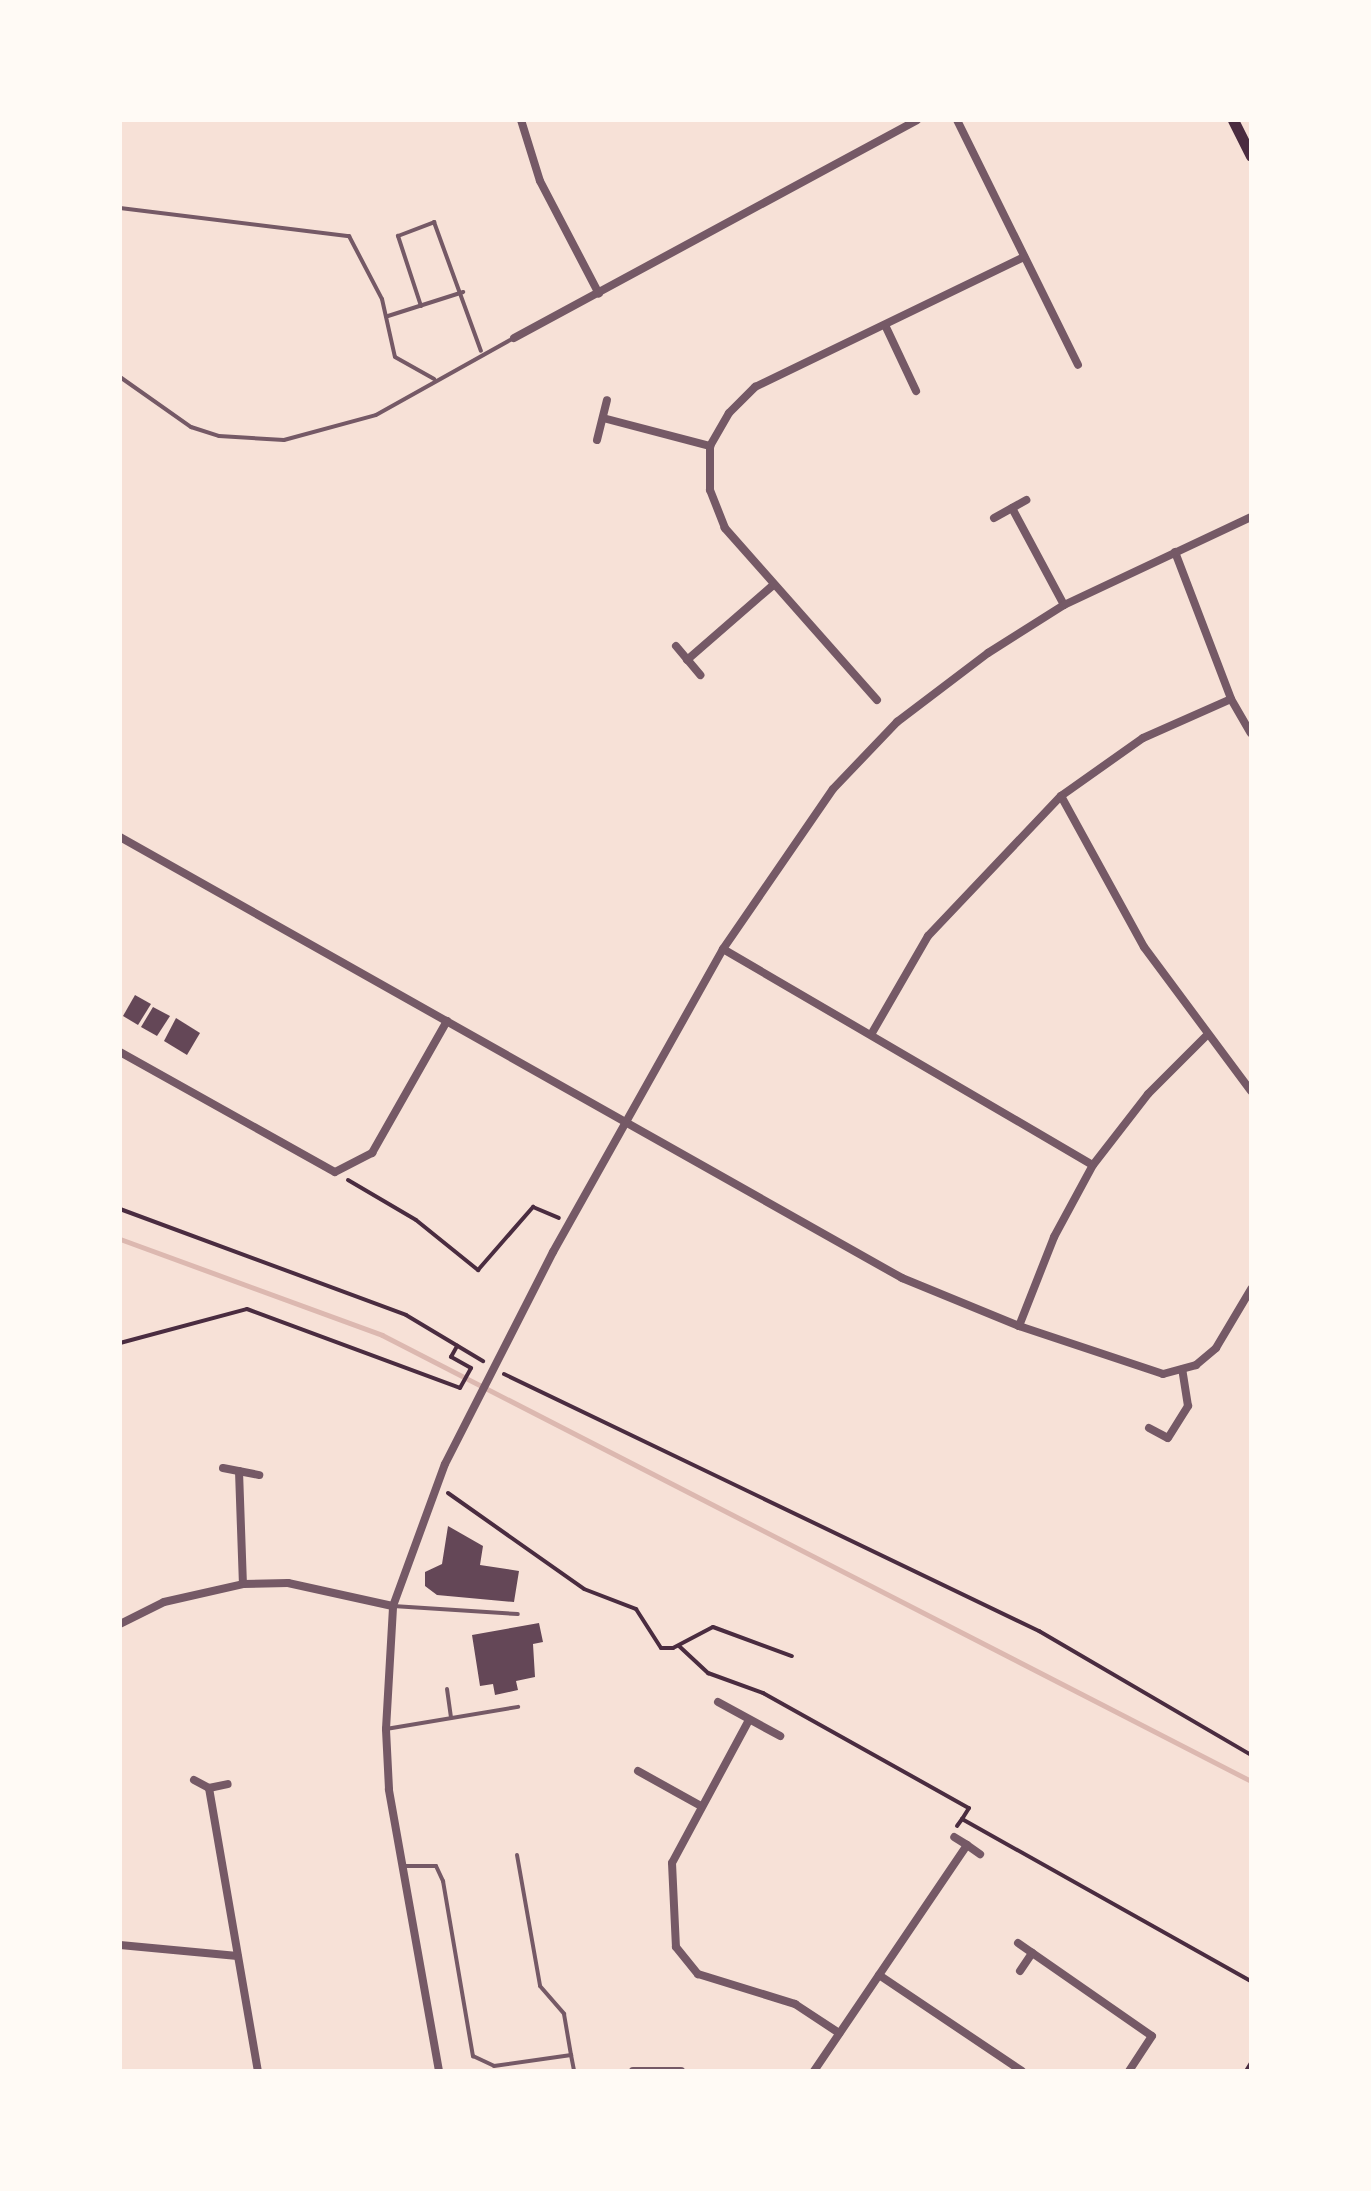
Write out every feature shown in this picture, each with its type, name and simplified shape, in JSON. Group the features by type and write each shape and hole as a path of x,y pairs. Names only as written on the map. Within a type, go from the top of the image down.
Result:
{"main road":[{"path":"1233,120 1251,156"}],"street":[{"path":"521,120 540,181 599,294"},
{"path":"514,338 917,120"},
{"path":"956,120 1078,365"},
{"path":"877,700 772,586 725,528 710,490 710,446 728,413 755,387 1024,257"},
{"path":"885,325 916,391"},
{"path":"597,440 607,400"},
{"path":"602,418 710,446"},
{"path":"994,518 1026,500"},
{"path":"1012,508 1064,606"},
{"path":"439,2071 402,1866 386,1729 394,1606 436,1484 459,1433 722,949 833,789 897,722 1064,606 1251,517"},
{"path":"1176,552 1231,700 1251,733"},
{"path":"688,660 772,586"},
{"path":"676,646 700,675"},
{"path":"872,1033 928,936 1061,796 1143,738 1231,700"},
{"path":"1061,796 1144,947 1205,1036 1251,1091"},
{"path":"120,837 902,1278 1019,1326 1137,1370 1182,1369 1216,1348 1251,1289"},
{"path":"722,949 872,1033 1093,1166"},
{"path":"120,1052 335,1172 372,1153 447,1021"},
{"path":"1019,1326 1054,1237 1093,1166 1148,1094 1205,1036"},
{"path":"1149,1428 1168,1438 1188,1406 1182,1369"},
{"path":"223,1468 258,1476"},
{"path":"239,1471 243,1584"},
{"path":"120,1624 164,1602 243,1584 288,1583 394,1606"},
{"path":"718,1702 780,1736"},
{"path":"750,1720 699,1806 670,1878 682,1961 698,1974 807,2010 839,2033"},
{"path":"638,1771 699,1806"},
{"path":"194,1780 209,1788 228,1784"},
{"path":"209,1788 258,2071"},
{"path":"954,1837 980,1854"},
{"path":"814,2071 967,1845"},
{"path":"120,1944 237,1956"},
{"path":"1018,1944 1152,2036 1129,2071"},
{"path":"1020,1971 1032,1953"},
{"path":"879,1975 1022,2071"},
{"path":"633,2071 680,2071"}],"lane":[{"path":"120,208 338,230 360,248 388,316 385,329 395,357 434,379"},
{"path":"421,306 399,240 404,230 440,224 481,352"},
{"path":"388,316 463,292"},
{"path":"120,377 191,427 252,440 344,429 481,352 514,338"},
{"path":"394,1606 518,1614"},
{"path":"447,1689 451,1718"},
{"path":"386,1729 518,1707"},
{"path":"517,1855 540,1986 564,2014 574,2071"},
{"path":"402,1866 436,1866 443,1880 473,2056 482,2066 571,2055"}],"path":[{"path":"335,1172 416,1220 478,1270 533,1207 570,1223"},
{"path":"120,1210 406,1315 546,1400 1038,1631 1251,1755"},
{"path":"120,1343 247,1310 460,1388 471,1368 451,1357 458,1346"},
{"path":"436,1484 584,1589 636,1608 654,1644 679,1646 712,1627 792,1656"},
{"path":"679,1646 708,1672 763,1693 969,1808 954,1837"},
{"path":"962,1819 1251,1980"},
{"path":"1246,2071 1251,2063"}],"building":[{"path":"135,995 151,1004 138,1025 123,1016"},
{"path":"153,1007 170,1016 157,1036 141,1027"},
{"path":"176,1018 200,1033 187,1055 164,1041"},
{"path":"448,1526 483,1546 480,1565 519,1571 514,1602 437,1595 425,1586 425,1572 442,1564"},
{"path":"539,1623 543,1642 533,1644 535,1677 516,1681 518,1690 495,1695 493,1684 480,1686 472,1635"}],"waterway":[{"path":"120,1239 382,1335 1251,1781"}]}
